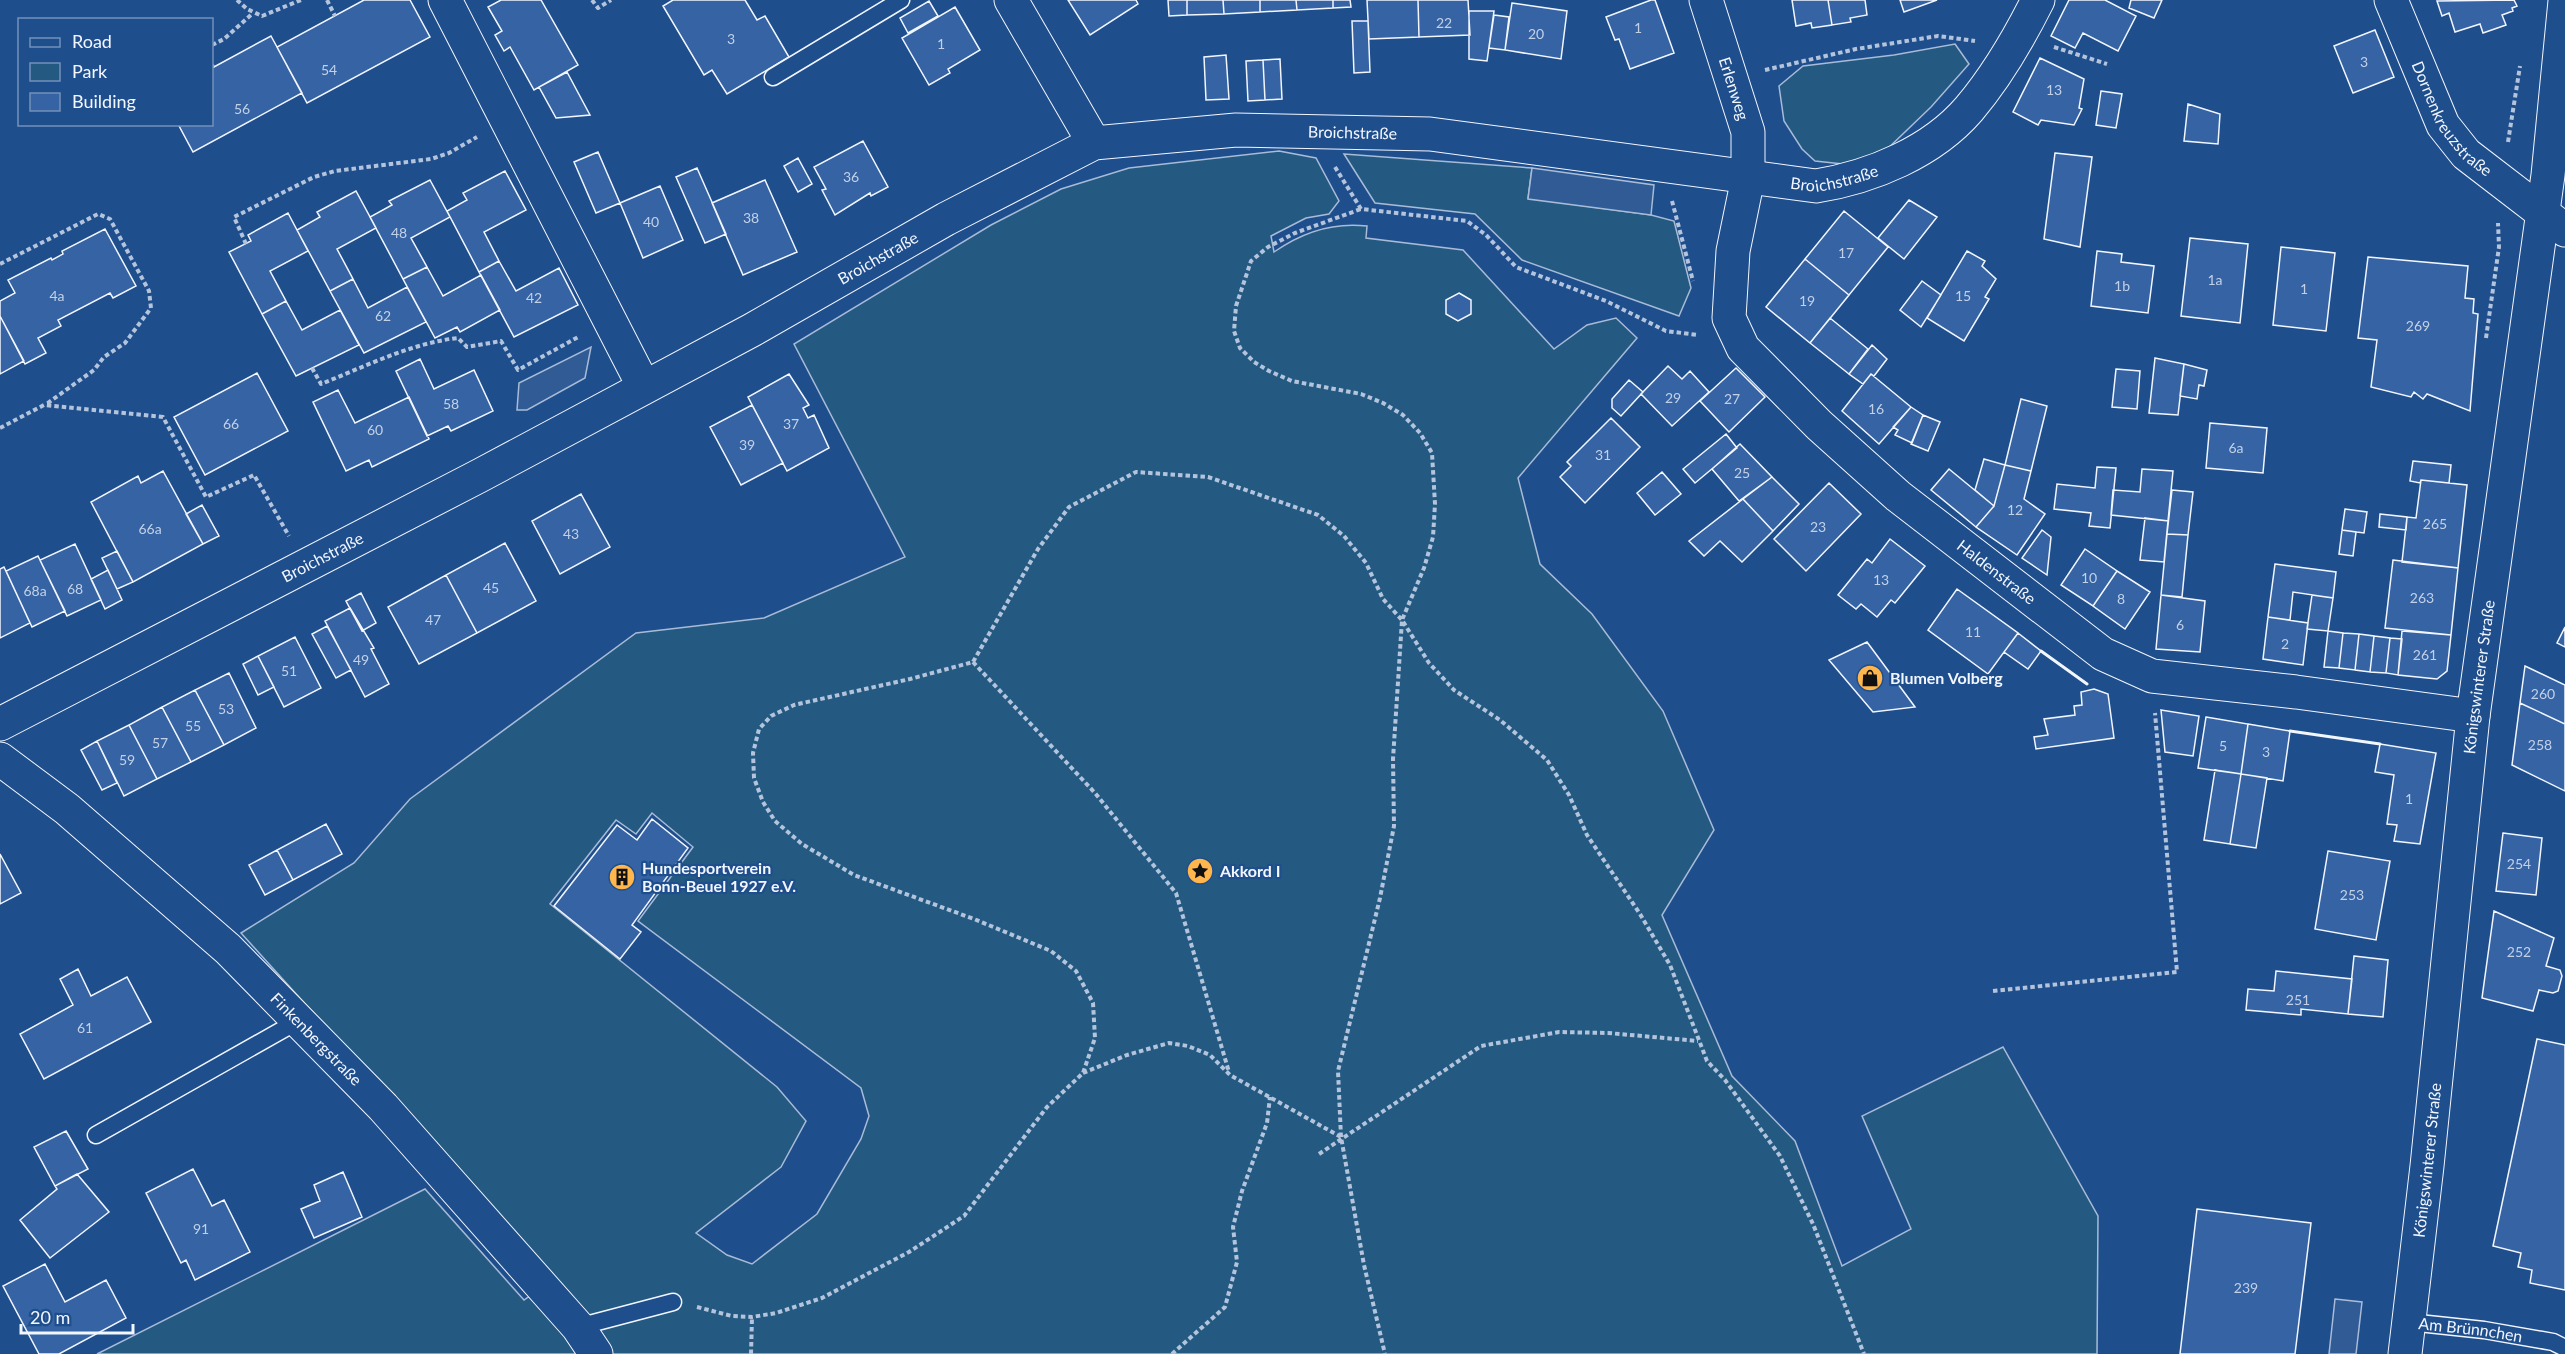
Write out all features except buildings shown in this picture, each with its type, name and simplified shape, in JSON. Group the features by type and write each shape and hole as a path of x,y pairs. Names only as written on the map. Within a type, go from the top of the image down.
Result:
{"street":[{"path":"445,0 644,387"},
{"path":"1011,0 1094,143"},
{"name":"Erlenweg","path":"1706,0 1748,132 1748,178"},
{"name":"Broichstraße","path":"0,724 306,566 752,330 946,219 1094,143 1236,130 1430,134 1816,186 1843,182 1874,172 1909,155 1939,136 1969,109 2014,46 2038,0"},
{"name":"Dornenkreuzstraße","path":"2391,0 2443,125 2466,154 2554,222"},
{"name":"Königswinterer Straße","path":"2405,1354 2473,716 2554,222 2565,1"},
{"name":"Haldenstraße","path":"1748,178 1733,251 1729,318 1743,348 1819,425 1898,496 2103,654 2152,676 2296,692 2473,716"},
{"name":"Finkenbergstraße","path":"0,759 67,809 228,949 383,1107 578,1327 596,1354"}],"lane":[{"path":"773,77 901,0"},
{"path":"96,1135 298,1021"},
{"path":"578,1327 673,1302"},
{"name":"Am Brünnchen","path":"2409,1322 2495,1332 2553,1342 2565,1348"}],"path":[{"path":"237,0 253,13 261,16 301,0"},
{"path":"327,0 335,16"},
{"path":"592,0 598,8 611,0"},
{"path":"213,44 224,39 253,13"},
{"path":"1735,86 1769,68 1856,49 1938,36 2014,46 2047,44 2107,64"},
{"path":"2499,247 2498,219 2502,181 2521,60"},
{"path":"246,244 234,217 314,177 335,171 431,159 449,153 507,122"},
{"path":"1311,131 1361,209"},
{"path":"1663,166 1696,290"},
{"path":"1385,1354 1364,1264 1341,1137 1338,1071 1380,898 1394,826 1393,759 1402,620 1424,568 1433,537 1435,504 1432,453 1420,433 1403,415 1383,403 1360,394 1292,381 1254,362 1240,348 1234,331 1236,306 1251,261 1268,247 1295,232 1361,209 1467,221 1486,235 1516,267 1534,275 1606,301 1666,331 1701,335 1700,324"},
{"path":"0,264 98,214 110,219 149,291 151,308 125,343 104,357 94,370 44,405 0,428"},
{"path":"312,368 321,384 442,340 458,338 467,347 501,341 518,370 609,320"},
{"path":"44,405 163,417 206,497 254,475 306,566"},
{"path":"1083,1073 1095,1038 1093,1003 1076,971 1051,951 974,919 854,875 802,844 775,821 763,802 754,778 753,753 759,729 771,716 794,705 910,679 973,662 1038,549 1069,507 1136,472 1208,477 1318,515 1344,536 1366,563 1383,599 1402,620 1429,663 1454,690 1500,720 1547,760 1569,795 1587,835 1640,914 1670,965 1707,1061 1725,1080 1780,1156 1813,1224 1864,1354"},
{"path":"973,662 1095,793 1176,893 1230,1075"},
{"path":"1993,991 2177,972 2152,676"},
{"path":"1319,1154 1341,1137 1481,1046 1559,1032 1608,1033 1698,1042"},
{"path":"673,1302 732,1316 752,1317 776,1313 822,1298 909,1252 964,1216 1047,1107 1083,1073 1127,1055 1169,1043 1188,1046 1210,1055 1230,1075 1341,1137"},
{"path":"1172,1354 1224,1307 1237,1262 1233,1227 1242,1191 1267,1123 1270,1097"},
{"path":"751,1354 752,1317"}],"green space":[{"path":"1955,44 1969,64 1931,107 1883,153 1843,164 1815,161 1802,149 1784,121 1779,86 1803,66 1894,55"},
{"path":"1279,151 1316,158 1339,201 1329,214 1306,218 1271,236 1274,252 1295,239 1318,230 1354,225 1367,226 1366,238 1463,250 1554,349 1587,325 1616,318 1637,338 1518,478 1540,564 1592,614 1663,711 1714,830 1662,915 1732,1076 1795,1141 1842,1266 1911,1229 1862,1116 2003,1047 2098,1216 2097,1354 97,1354 425,1189 524,1300 554,1279 241,933 354,863 410,799 636,633 764,618 905,557 794,344 991,225 1061,189 1129,168","holes":["652,813 693,847 638,921 861,1088 869,1116 861,1139 817,1214 752,1264 727,1255 696,1233 781,1167 806,1121 777,1087 550,904 616,820 636,834"]},
{"path":"1344,154 1532,168 1528,198 1651,215 1674,221 1691,288 1679,316 1522,260 1475,214 1375,203"}],"shaded area":[{"path":"1532,168 1654,185 1651,215 1528,199"},
{"path":"591,347 585,378 527,410 517,410 519,383"},
{"path":"2335,1299 2362,1302 2356,1354 2329,1354"}],"wall":[{"path":"2041,651 2087,684"},
{"path":"2290,731 2380,744"}],"place":[{"name":"Blumen Volberg","path":"1870,678"},
{"name":"Akkord I","path":"1200,871"},
{"name":"Hundesportverein Bonn-Beuel 1927 e.V.","path":"622,877"}]}
